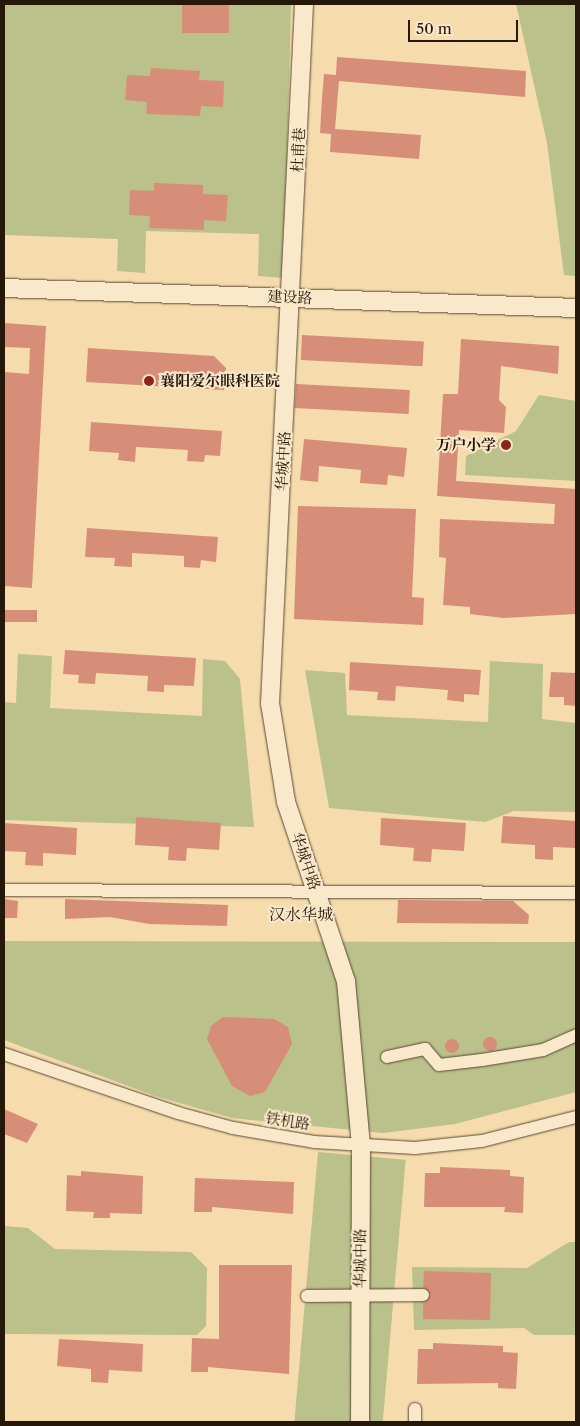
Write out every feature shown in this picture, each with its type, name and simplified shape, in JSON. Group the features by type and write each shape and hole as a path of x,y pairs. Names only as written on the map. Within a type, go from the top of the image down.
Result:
{"street":[{"name":"杜甫巷","path":"292,297 304,4"},
{"name":"建设路","path":"4,288 576,308"},
{"name":"华城中路","path":"292,297 270,703 286,802 346,981 361,1146 360,1422"},
{"path":"4,890 576,893"},
{"path":"386,1057 425,1049 439,1065 543,1050 576,1035"},
{"name":"铁机路","path":"4,1054 233,1128 361,1146 415,1148 482,1140 576,1117"},
{"path":"307,1296 423,1295"}],"green space":[{"path":"4,4 291,4 284,278 258,276 259,234 146,231 145,273 117,271 118,239 4,235"},
{"path":"516,4 576,4 576,276 564,275 547,143"},
{"path":"539,395 576,401 576,481 465,475 466,456 516,431"},
{"path":"18,654 52,656 50,708 202,716 203,659 225,661 240,679 254,827 4,820 4,702 16,703"},
{"path":"490,661 543,664 542,719 576,723 576,812 514,811 485,822 329,808 305,670 345,673 347,715 488,722"},
{"path":"4,941 576,942 576,1092 455,1124 383,1133 232,1118 155,1096 4,1040"},
{"path":"318,1152 406,1160 383,1422 294,1421"},
{"path":"4,1226 28,1228 55,1249 191,1252 207,1268 206,1326 197,1335 4,1334"},
{"path":"569,1242 576,1242 576,1335 534,1335 524,1328 414,1330 412,1267 527,1268"}],"building":[{"path":"182,4 229,4 229,33 182,33"},
{"path":"337,57 526,71 525,97 339,81 335,129 421,135 419,159 330,152 331,134 320,133 322,98 324,74 336,75"},
{"path":"151,68 200,71 199,80 224,81 223,107 201,106 200,116 146,114 147,102 125,100 127,75 150,76"},
{"path":"154,183 203,185 203,194 228,195 226,221 204,220 204,230 149,228 150,216 129,215 130,190 154,191"},
{"path":"4,323 46,326 32,588 4,586 4,372 29,374 30,348 4,347"},
{"path":"302,335 424,341 423,366 301,360"},
{"path":"461,339 559,346 558,374 501,366 499,400 506,407 504,433 459,430 456,481 576,489 576,614 503,618 470,614 470,607 443,605 446,558 439,557 440,519 554,524 555,504 437,496 443,394 458,394"},
{"name":"襄阳爱尔眼科医院","path":"88,348 214,356 226,368 224,390 86,382"},
{"path":"296,384 410,390 409,414 295,408"},
{"path":"91,422 222,431 220,456 205,455 204,462 187,461 188,450 136,447 135,462 118,460 119,453 89,451"},
{"path":"304,439 407,448 404,477 388,475 387,485 360,483 361,470 319,466 318,482 300,480"},
{"path":"298,506 416,509 412,597 424,598 423,625 294,619"},
{"path":"87,528 218,537 216,562 201,560 200,568 184,567 184,556 132,553 132,567 114,566 115,558 85,557"},
{"path":"4,610 37,610 37,622 4,622"},
{"path":"65,650 196,658 194,686 164,685 164,692 147,691 148,676 96,673 95,684 78,683 79,675 63,674"},
{"path":"350,662 481,670 479,695 464,694 464,702 447,700 448,690 396,686 395,701 377,700 378,692 349,690"},
{"path":"551,672 576,673 576,706 564,705 564,697 549,697"},
{"path":"503,816 576,821 576,848 553,847 553,860 535,859 535,845 501,843"},
{"path":"136,817 221,823 219,850 187,848 186,861 168,860 169,847 135,845"},
{"path":"381,818 466,823 464,851 432,849 431,862 413,861 414,848 380,845"},
{"path":"4,823 77,828 76,855 43,853 43,866 25,865 26,852 4,851"},
{"path":"4,899 18,901 17,918 4,918"},
{"path":"65,899 228,905 227,926 149,924 110,917 65,919"},
{"path":"398,900 513,901 529,915 528,924 397,923"},
{"path":"223,1017 274,1019 288,1027 292,1044 265,1092 250,1096 232,1086 207,1039 211,1026"},
{"path":"487,1037 493,1037 497,1044 493,1051 487,1051 483,1047 483,1041"},
{"path":"449,1039 455,1039 459,1046 455,1053 449,1053 445,1049 445,1043"},
{"path":"4,1109 38,1124 27,1143 4,1134"},
{"path":"440,1167 510,1170 510,1176 524,1177 523,1213 504,1212 505,1207 424,1207 425,1173 440,1173"},
{"path":"81,1171 143,1176 142,1214 110,1213 110,1218 93,1218 94,1212 66,1211 67,1175 81,1176"},
{"path":"195,1178 294,1182 293,1214 212,1207 212,1212 194,1212"},
{"path":"219,1265 292,1265 289,1374 208,1367 208,1372 191,1372 192,1338 219,1339"},
{"path":"424,1271 491,1273 490,1320 423,1319 423,1303 431,1295 423,1287"},
{"path":"59,1339 143,1344 142,1372 109,1370 108,1383 91,1382 91,1369 57,1366"},
{"path":"433,1343 503,1346 503,1352 518,1353 516,1389 498,1388 498,1383 417,1384 418,1349 433,1349"}],"place":[{"name":"襄阳爱尔眼科医院","path":"149,381"},
{"name":"万户小学","path":"506,445"}],"district":[{"name":"汉水华城","path":"301,914"}]}
